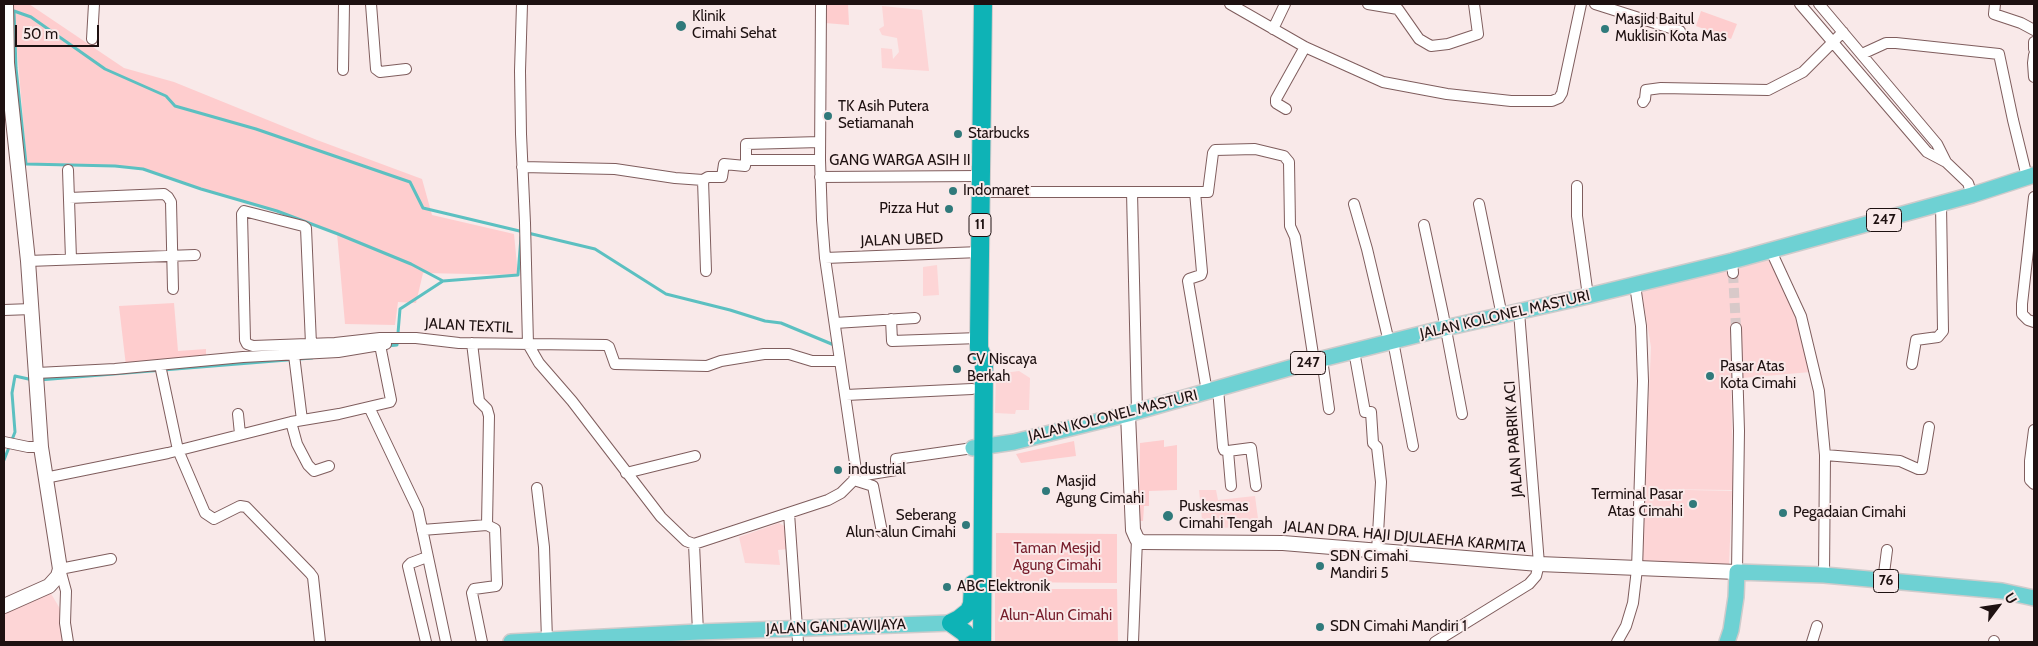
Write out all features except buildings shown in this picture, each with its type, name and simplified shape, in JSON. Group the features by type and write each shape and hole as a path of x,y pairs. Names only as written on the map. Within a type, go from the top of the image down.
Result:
{"highway":[{"name":"11","path":"982,642 977,365 983,4"},
{"name":"11","path":"951,623 969,611 973,596 978,448"},
{"path":"951,623 965,633 970,642"}],"main road":[{"path":"4,606 49,586 58,576 60,569 45,478 35,447 38,379 28,261 5,63 6,4"},
{"name":"JALAN KOLONEL MASTURI","path":"978,448 1133,413 1208,386 1315,356 1354,351 1390,339 1502,316 1588,295 1733,267 1771,251 1941,204 2031,176"},
{"path":"1133,413 1133,530 1137,539"},
{"name":"JALAN DRA. HAJI DJULAEHA KARMITA","path":"1137,539 1146,542 1283,543 1538,564 1737,572"},
{"path":"1727,642 1731,630 1736,597 1737,572"},
{"name":"76","path":"1737,572 1824,575 2002,590 2034,598"},
{"name":"JALAN GANDAWIJAYA","path":"511,642 797,635 951,623"}],"street":[{"path":"92,40 94,4"},
{"path":"343,70 344,4"},
{"path":"371,4 376,69 380,72 406,69"},
{"path":"522,4 520,71 528,344 539,363 572,402 661,517 686,541 694,544 828,500 841,493 854,480 856,470 825,258 820,177 821,4"},
{"path":"1230,4 1305,47 1383,82 1447,94 1511,101 1552,101 1559,98 1565,86 1582,4"},
{"path":"1273,29 1285,4"},
{"path":"1368,4 1398,9 1419,39 1431,46 1448,44 1478,34 1474,4"},
{"path":"1595,4 1680,31"},
{"path":"1800,4 1927,152 1946,162 1968,183 1972,195"},
{"path":"1819,4 1938,144 1946,162"},
{"path":"1995,4 1994,14 2021,23 2034,30"},
{"path":"1643,102 1646,90 1662,88 1768,90 1803,72 1843,32"},
{"path":"2034,42 2034,48"},
{"path":"1862,54 1886,43 2000,54 2013,120 2031,176"},
{"path":"1286,109 1276,103 1276,99 1305,47"},
{"path":"2034,59 2034,77"},
{"path":"522,166 615,169 703,180 708,177 722,177 724,164 745,166 746,144 820,142"},
{"path":"1256,486 1250,448 1228,451 1224,450 1223,447 1208,386 1188,281 1201,275 1202,272 1195,192 1208,192 1212,153 1215,150 1255,149 1284,156 1289,162 1290,226 1295,237 1315,356 1329,409"},
{"path":"746,160 820,160"},
{"path":"68,170 71,259"},
{"name":"GANG WARGA ASIH II","path":"820,177 1132,192 1195,192"},
{"path":"703,180 706,271"},
{"path":"1576,186 1578,224 1588,295"},
{"path":"1132,192 1133,413"},
{"path":"69,198 164,194 171,202 173,289"},
{"path":"2034,197 2022,314 2028,320 2034,322"},
{"path":"1354,204 1390,339 1413,446"},
{"path":"1479,204 1502,316"},
{"path":"1912,364 1916,340 1938,337 1943,331 1941,204"},
{"path":"311,344 306,228 244,211 242,214 245,340 247,344 253,346 311,344 380,338 408,338"},
{"path":"1424,225 1462,414"},
{"path":"1771,251 1801,316 1819,391 1825,456 1824,575"},
{"name":"JALAN UBED","path":"825,258 980,252"},
{"path":"28,261 195,255"},
{"path":"1617,642 1626,626 1637,569 1643,381 1641,326 1635,285"},
{"path":"4,310 32,309"},
{"name":"JALAN PABRIK ACI","path":"1519,312 1538,564"},
{"path":"834,322 915,318"},
{"path":"890,319 892,341 977,365"},
{"path":"1736,328 1739,431 1737,572"},
{"path":"38,379 160,365 338,352 408,338"},
{"name":"JALAN TEXTIL","path":"408,338 472,343 606,346 609,347 615,364 706,366 764,354 789,354 812,361 839,361"},
{"path":"472,343 479,401 487,410 489,416 487,525"},
{"path":"45,478 73,471 116,465 168,454 240,434 390,402 380,345"},
{"path":"1354,351 1365,412 1371,412 1373,443 1377,447 1381,482 1377,551"},
{"path":"294,355 297,444 308,465 314,471 329,466"},
{"path":"160,365 178,450 205,513 214,519 240,506 246,507 310,573 313,577 320,642"},
{"path":"846,395 977,365"},
{"path":"369,407 418,510 446,642"},
{"path":"238,414 240,434"},
{"path":"1825,456 1900,461 1922,469 1929,428"},
{"path":"2034,430 2030,461 2030,480 2034,484"},
{"path":"4,442 35,447"},
{"path":"865,475 896,470 896,459 978,448"},
{"path":"1228,451 1231,486"},
{"path":"626,474 695,456"},
{"path":"854,480 873,486 882,532"},
{"path":"537,488 544,547 547,640"},
{"path":"789,513 797,635"},
{"path":"422,530 487,525 494,528 496,532 496,586 474,590 472,593 482,642"},
{"path":"1133,642 1137,539"},
{"path":"694,544 698,637"},
{"path":"1883,581 1887,550"},
{"path":"426,642 408,566 411,563 428,557"},
{"path":"68,642 66,591 60,569 111,559"},
{"path":"1435,642 1529,584 1536,576 1538,564"},
{"path":"1812,642 1817,626"}],"shaded area":[{"path":"882,6 922,10 929,71 882,68 881,48 892,49 893,59 899,52 897,38 882,35 879,29 884,26"},
{"name":"Pasar Atas Kota Cimahi","path":"1772,259 1798,318 1811,372 1731,379 1733,490 1645,489 1651,347 1641,288"},
{"path":"937,265 939,295 923,296 923,267"},
{"path":"1019,371 1030,378 1029,410 1016,410 1015,414 995,413 996,374"},
{"path":"1645,489 1732,491 1729,565 1642,562"},
{"path":"1199,490 1216,490 1218,500 1255,496 1259,526 1203,529"},
{"path":"779,523 786,527 788,549 778,550 780,565 745,563 739,537"},
{"path":"50,592 59,607 67,642 4,642 4,614"}],"green space":[{"path":"13,4 29,4 124,68 174,82 317,140 422,179 432,215 514,234 518,275 423,273 416,303 398,302 395,325 345,324 337,233 277,211 201,189 143,169 115,166 27,164"},
{"path":"826,4 848,4 849,25 825,23"},
{"path":"1701,11 1737,24 1731,39 1696,26"},
{"path":"174,303 178,351 206,349 206,359 126,366 119,306"},
{"path":"1164,440 1164,447 1177,445 1177,490 1149,491 1149,506 1144,506 1143,521 1139,521 1140,443"},
{"path":"1074,441 1076,456 1021,463 1016,454"},
{"name":"Taman Mesjid Agung Cimahi","path":"996,533 1117,534 1117,583 996,582"},
{"name":"Alun-Alun Cimahi","path":"995,589 1117,589 1118,642 995,642"}],"waterway":[{"path":"14,11 31,17 105,69 166,96 175,106 256,129 410,182 423,208 595,249 666,294 765,321 781,323 834,345"},
{"path":"14,11 16,68 26,164 115,166 143,169 201,189 277,211 411,264 443,281 518,275 521,237"},
{"path":"387,346 397,345 400,309 443,281"},
{"path":"39,380 312,358"},
{"path":"4,460 15,432 12,393 15,376 33,380"}],"tunnel":[{"path":"1733,273 1736,328"}],"place":[{"name":"Klinik Cimahi Sehat","path":"681,26"},
{"name":"Masjid Baitul Muklisin Kota Mas","path":"1605,29"},
{"name":"TK Asih Putera Setiamanah","path":"828,116"},
{"name":"Starbucks","path":"958,134"},
{"name":"Indomaret","path":"953,191"},
{"name":"Pizza Hut","path":"949,209"},
{"name":"CV Niscaya Berkah","path":"957,369"},
{"name":"Pasar Atas Kota Cimahi","path":"1710,376"},
{"name":"industrial","path":"838,470"},
{"name":"Masjid Agung Cimahi","path":"1046,491"},
{"name":"Terminal Pasar Atas Cimahi","path":"1693,504"},
{"name":"Pegadaian Cimahi","path":"1783,513"},
{"name":"Puskesmas Cimahi Tengah","path":"1168,516"},
{"name":"Seberang Alun-alun Cimahi","path":"966,525"},
{"name":"SDN Cimahi Mandiri 5","path":"1320,566"},
{"name":"ABC Elektronik","path":"947,587"},
{"name":"SDN Cimahi Mandiri 1","path":"1320,627"}]}
